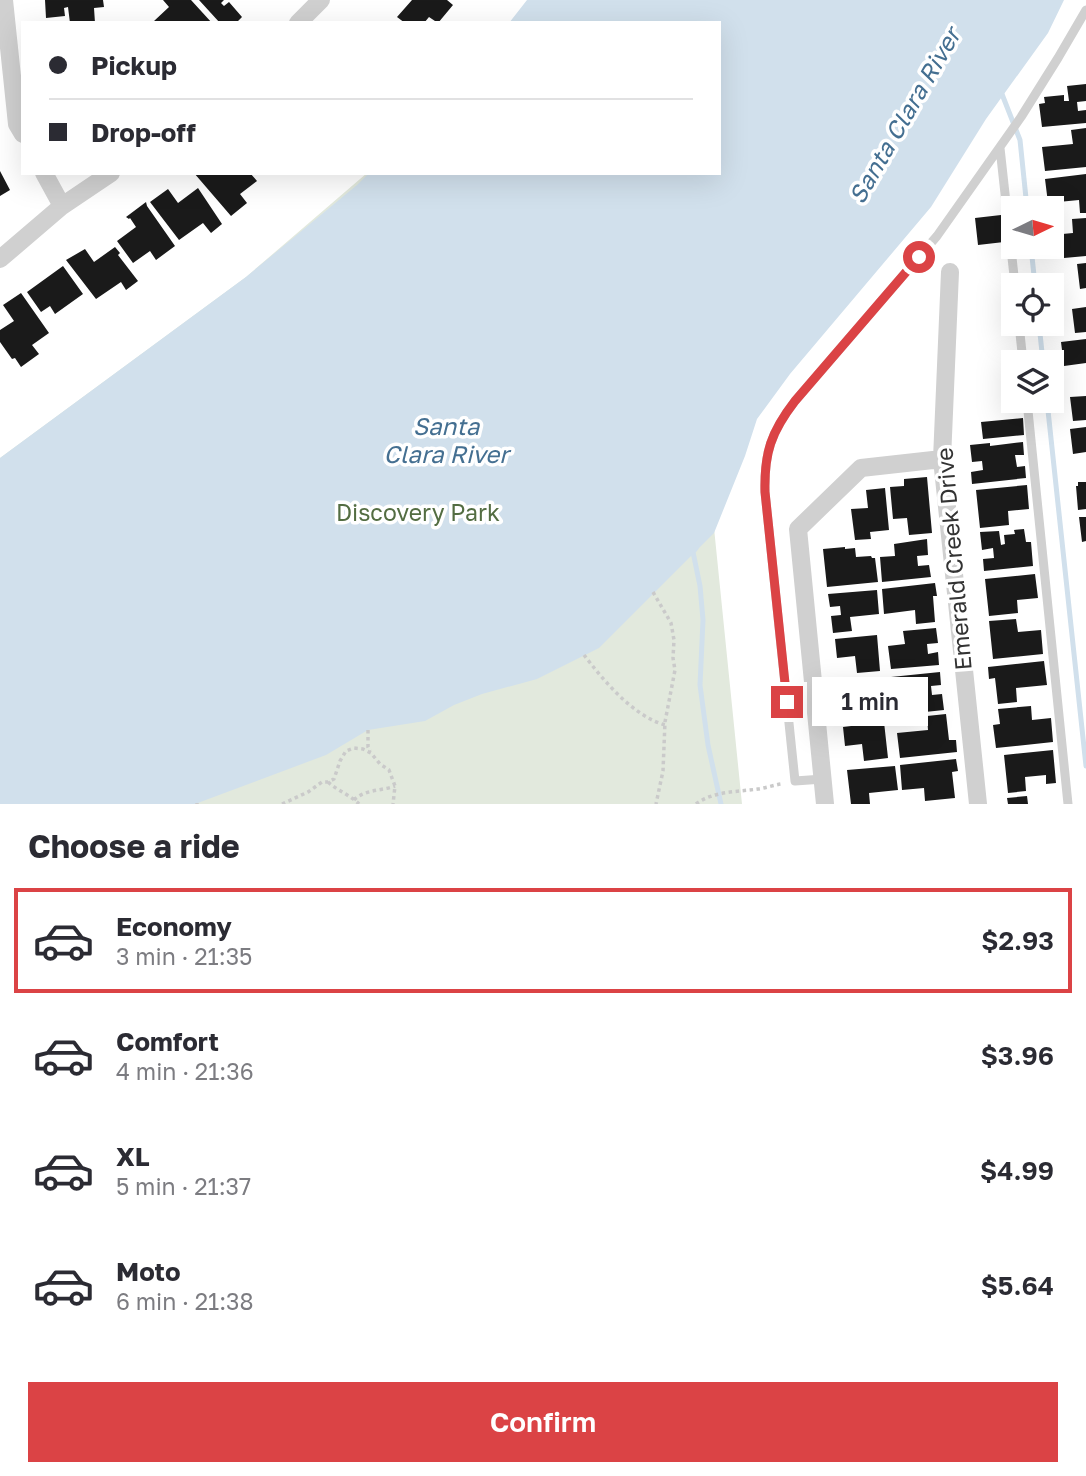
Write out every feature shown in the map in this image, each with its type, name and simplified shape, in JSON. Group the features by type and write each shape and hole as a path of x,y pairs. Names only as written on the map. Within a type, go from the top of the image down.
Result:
{"street":[{"path":"4,0 17,124 21,131"},
{"path":"300,21 321,0"},
{"path":"45,175 62,206"},
{"path":"0,259 62,206 108,175"},
{"name":"Emerald Creek Drive","path":"950,272 942,459 978,804"},
{"path":"825,804 798,529 861,468 942,459"}],"lane":[{"path":"822,779 795,781 765,492 764,474 771,439 781,419 795,401 937,236 1003,144 1086,9"},
{"path":"1003,144 1014,273"},
{"path":"1028,413 1068,804"}],"path":[{"path":"653,592 671,623 675,670 665,725 663,771 656,804"},
{"path":"584,655 626,702 644,717 665,725"},
{"path":"368,730 368,747 380,764 389,770 395,786 393,804"},
{"path":"282,804 322,782 334,779 346,751 354,748 371,753"},
{"path":"696,804 711,796 795,781"},
{"path":"328,782 337,791 350,796 359,804"},
{"path":"354,800 360,794 395,786"}],"green space":[{"name":"Santa Clara River","path":"365,175 678,175 742,804 0,804 0,458 246,277"}],"water":[{"name":"Santa Clara River","path":"527,0 1064,0 1048,33 986,119 931,207 790,374 757,419 714,533 599,648 537,679 482,694 425,721 368,730 326,755 195,804 0,804 0,458 246,277 367,175 721,175 721,21 511,21"}],"building":[{"path":"45,0 103,0 104,7 94,8 95,21 70,21 68,7 64,8 65,16 46,18"},
{"path":"163,0 191,0 210,21 154,21 169,7"},
{"path":"199,0 224,0 221,3 224,6 229,2 242,17 238,21 218,21"},
{"path":"412,0 447,0 453,5 440,21 429,17 426,21 402,21 397,17"},
{"path":"1086,84 1086,101 1077,102 1078,111 1086,110 1086,123 1042,127 1039,104 1045,103 1044,97 1064,95 1064,101 1069,101 1067,86"},
{"path":"1086,128 1086,167 1045,171 1042,147 1073,144 1071,130"},
{"path":"0,171 10,190 0,196"},
{"path":"1086,174 1086,213 1080,213 1079,200 1064,201 1064,196 1047,196 1045,179"},
{"path":"196,175 252,175 257,181 240,194 247,203 231,216"},
{"path":"198,188 222,224 211,233 203,223 179,240 150,202 168,189 178,203"},
{"path":"146,202 175,246 156,260 150,251 133,263 117,241 136,227 130,218 126,217"},
{"path":"1001,215 1001,242 978,245 975,218"},
{"path":"1086,218 1086,256 1064,258 1064,234 1073,233 1072,219"},
{"path":"115,247 138,281 126,290 121,282 96,299 66,260 85,249 94,262"},
{"path":"1086,263 1086,288 1080,289 1077,264"},
{"path":"63,266 83,294 55,314 50,306 41,312 27,292"},
{"path":"21,293 49,333 32,345 39,354 21,367 0,342 0,330 14,321 3,305"},
{"path":"1086,307 1086,332 1075,333 1072,309"},
{"path":"1086,339 1086,363 1064,366 1061,342"},
{"path":"1086,396 1086,420 1073,421 1070,397"},
{"path":"1023,418 1024,435 983,439 981,422"},
{"path":"1086,427 1086,452 1073,454 1070,429"},
{"path":"1023,442 1024,455 1015,455 1017,467 1025,466 1026,478 972,484 971,472 983,470 982,461 972,462 970,445 990,443 990,446"},
{"path":"927,477 932,533 909,535 907,518 893,519 890,487 904,486 904,479"},
{"path":"1078,482 1086,482 1086,509 1078,510"},
{"path":"1027,485 1029,509 1008,511 1009,525 980,528 976,490"},
{"path":"885,488 889,530 870,532 871,539 855,540 851,509 868,508 866,490"},
{"path":"1079,517 1086,517 1086,541 1082,542"},
{"path":"1024,529 1026,542 1031,542 1033,566 984,571 983,559 994,558 993,548 982,550 980,532 999,531 1001,545 1005,544 1004,535 1015,534 1014,530"},
{"path":"927,539 928,555 917,556 918,566 929,565 931,577 882,582 880,557 895,556 894,544"},
{"path":"855,548 856,557 875,558 878,582 827,587 823,549"},
{"path":"1035,574 1038,598 1017,600 1018,613 989,616 985,579"},
{"path":"935,583 935,622 916,624 915,610 884,614 882,589"},
{"path":"877,590 879,614 850,617 852,631 833,633 831,616 841,615 840,606 830,607 828,594"},
{"path":"1016,619 1018,632 1041,630 1043,654 993,659 989,621"},
{"path":"936,628 938,643 927,644 928,654 938,652 939,665 891,669 888,646 905,644 903,631"},
{"path":"877,635 880,671 857,673 855,656 837,658 835,639"},
{"path":"1044,661 1047,685 1016,688 1017,702 998,704 995,678 989,679 988,667"},
{"path":"940,672 941,685 931,686 932,695 942,694 944,710 925,712 924,699 894,702 891,677"},
{"path":"886,678 889,702 859,705 861,719 841,721 838,695 833,695 831,684"},
{"path":"1031,706 1032,720 1051,718 1053,742 996,748 993,725 1000,724 998,709"},
{"path":"946,714 949,740 956,740 957,752 900,758 897,733 928,730 927,716"},
{"path":"884,722 888,758 864,761 862,744 845,746 843,727"},
{"path":"1053,750 1056,783 1046,784 1046,775 1025,777 1026,791 1008,793 1004,755"},
{"path":"956,759 958,771 952,772 955,798 925,801 924,788 902,790 900,765"},
{"path":"895,766 898,790 869,793 870,804 851,804 847,770"},
{"path":"1027,796 1028,804 1008,804 1007,798"}],"waterway":[{"path":"1000,89 1020,140 1026,196"},
{"path":"1032,259 1034,273"},
{"path":"1040,336 1042,350"},
{"path":"1048,413 1086,766"},
{"path":"696,548 693,552 703,620 700,685 708,745 721,804"}],"route":[{"path":"787,702 765,492 764,474 771,439 781,419 795,401 919,257"}],"park label":[{"name":"Discovery Park","path":"418,513"}]}
